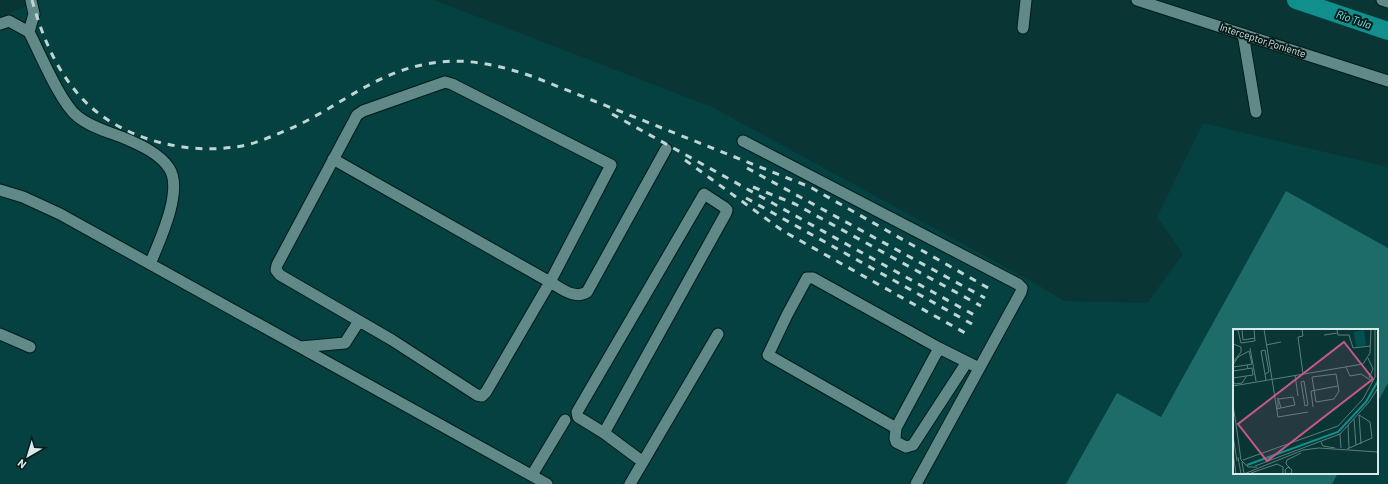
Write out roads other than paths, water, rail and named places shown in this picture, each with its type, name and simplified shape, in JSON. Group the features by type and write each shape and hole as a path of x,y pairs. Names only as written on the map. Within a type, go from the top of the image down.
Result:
{"street":[{"path":"29,32 34,14 31,0"},
{"path":"1023,28 1026,0"},
{"name":"Interceptor Poniente","path":"1137,0 1388,81"},
{"path":"1382,0 1388,2"},
{"path":"0,24 9,21 29,32 56,86 77,116 84,121 147,148 169,168 174,178 174,189 164,231 150,264"},
{"path":"1243,34 1256,112"},
{"path":"448,82 608,163 610,168 550,282 486,392 482,396 478,396 359,321 280,275 276,270 277,264 359,113 448,82"},
{"path":"743,141 1018,284 1022,288 916,484"},
{"path":"333,159 575,296 582,295 587,292 666,149"},
{"path":"0,190 23,197 60,214 537,480 565,420"},
{"path":"604,433 726,213 727,210 724,207 706,195 702,195 576,412 578,417 604,433 643,462"},
{"path":"896,428 768,355 787,315 810,277 939,348 979,368"},
{"path":"300,347 345,343 359,321"},
{"path":"0,334 30,347"},
{"path":"630,484 718,334"},
{"path":"939,348 896,428 896,442 906,448 913,445 967,362"}],"waterway":[{"name":"Río Tula","path":"1296,0 1388,31"}],"railway":[{"path":"32,0 48,47 60,69 74,89 89,105 106,119 147,139 169,145 191,148 213,149 242,146 268,138 304,122 369,85 403,70 436,62 451,61 465,61 492,65 534,77 810,187 990,289"},
{"path":"612,114 976,316"},
{"path":"685,160 783,231 967,334"},
{"path":"747,168 985,298"},
{"path":"753,187 795,204 981,306"},
{"path":"746,198 972,324"}]}
